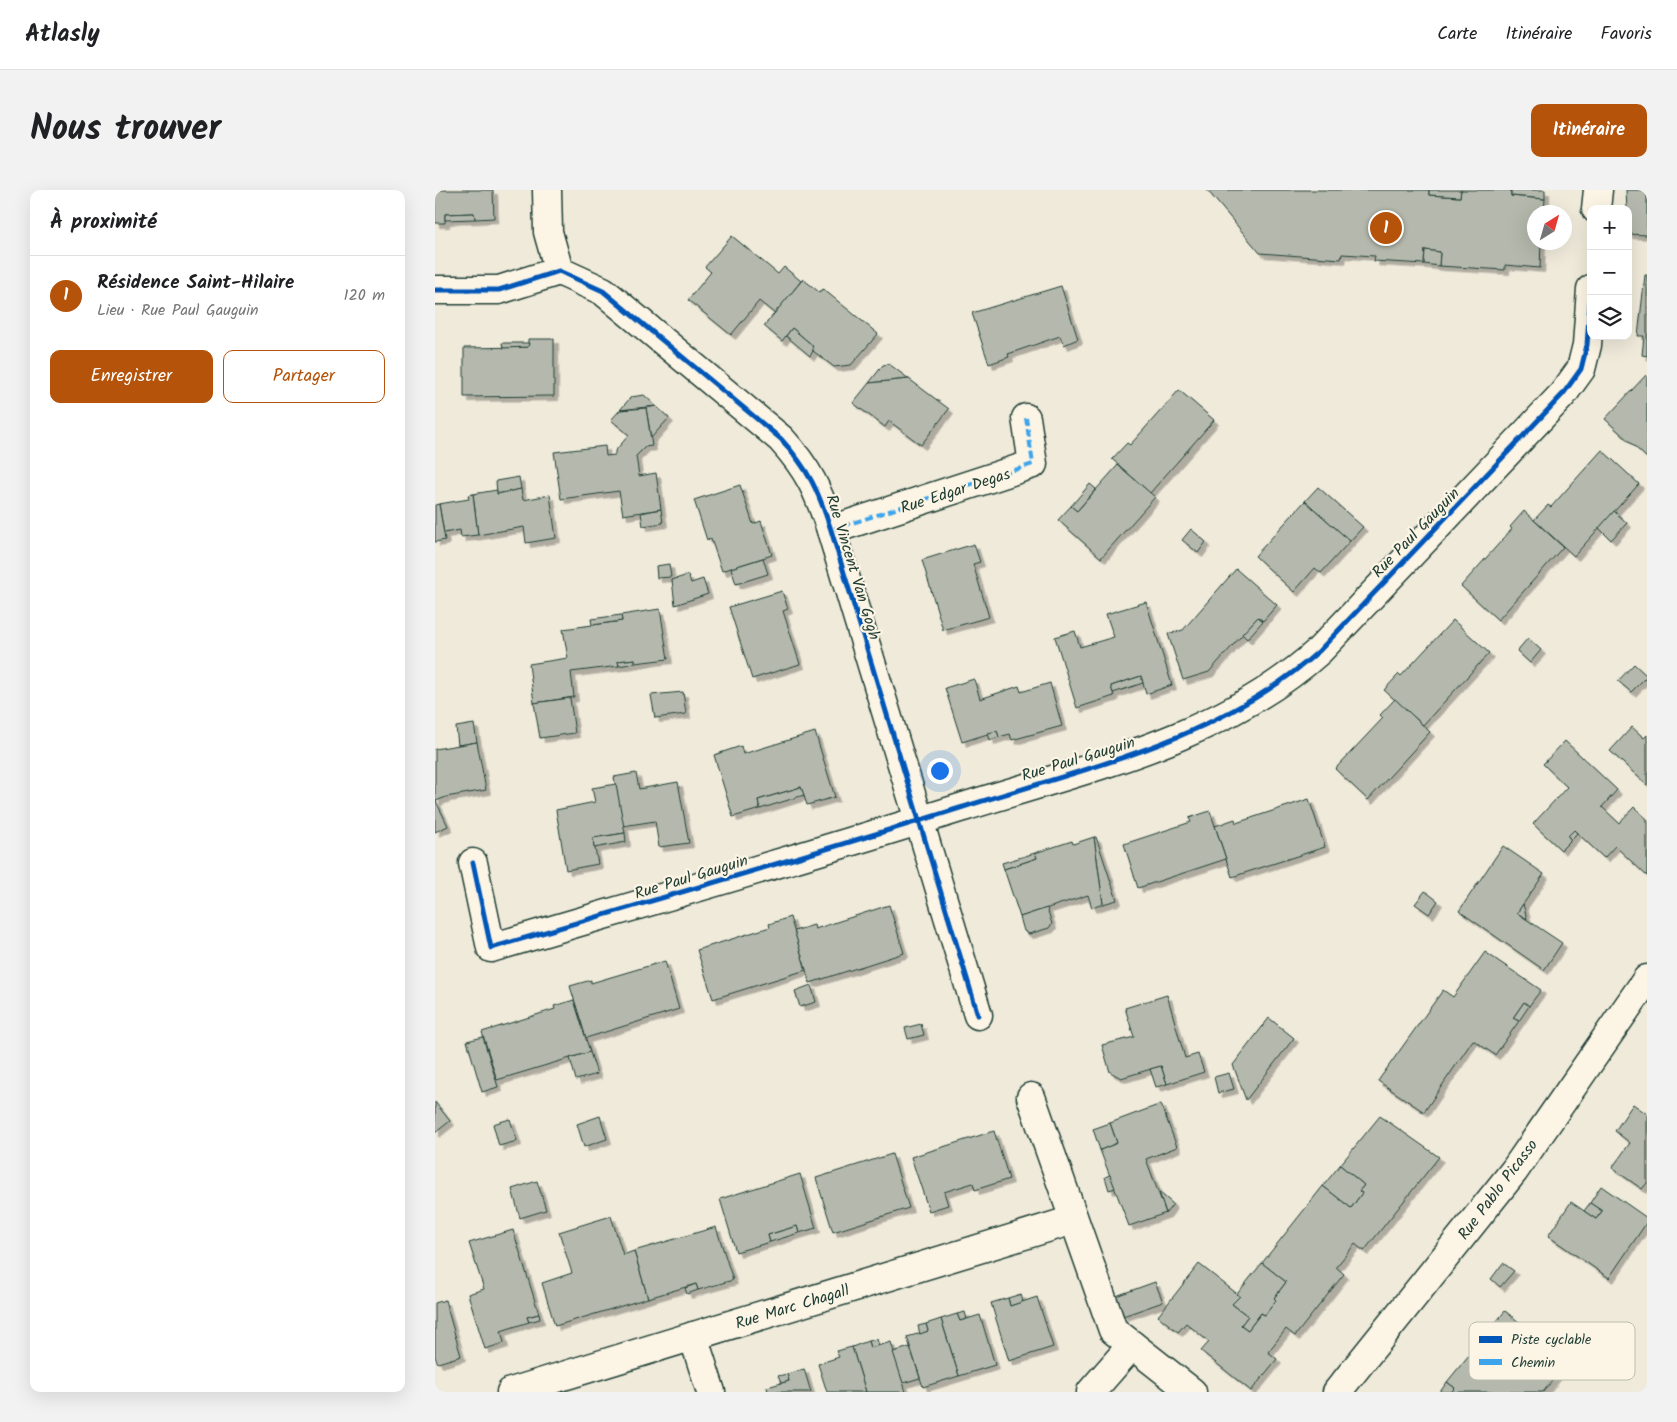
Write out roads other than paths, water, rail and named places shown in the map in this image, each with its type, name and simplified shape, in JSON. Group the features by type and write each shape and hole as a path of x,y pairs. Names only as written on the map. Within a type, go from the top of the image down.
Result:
{"street":[{"path":"435,290 499,290 559,271 548,232 547,190"},
{"path":"1596,205 1598,190"},
{"name":"Rue Vincent Van Gogh","path":"559,271 603,291 781,439 803,464 820,494 978,1015"},
{"name":"Rue Paul Gauguin","path":"473,864 491,948 918,821 1163,744 1257,697 1291,676 1319,651 1563,394 1581,369 1587,345 1591,295"},
{"name":"Rue Edgar Degas","path":"831,530 1033,464 1026,418"},
{"name":"Rue Pablo Picasso","path":"1337,1392 1515,1170 1647,979"},
{"path":"1031,1097 1113,1330 1191,1392"},
{"name":"Rue Marc Chagall","path":"511,1392 1073,1220"},
{"path":"693,1336 711,1392"},
{"path":"1091,1392 1132,1345"}],"place":[{"name":"Résidence Saint-Hilaire","path":"1386,228"}]}
